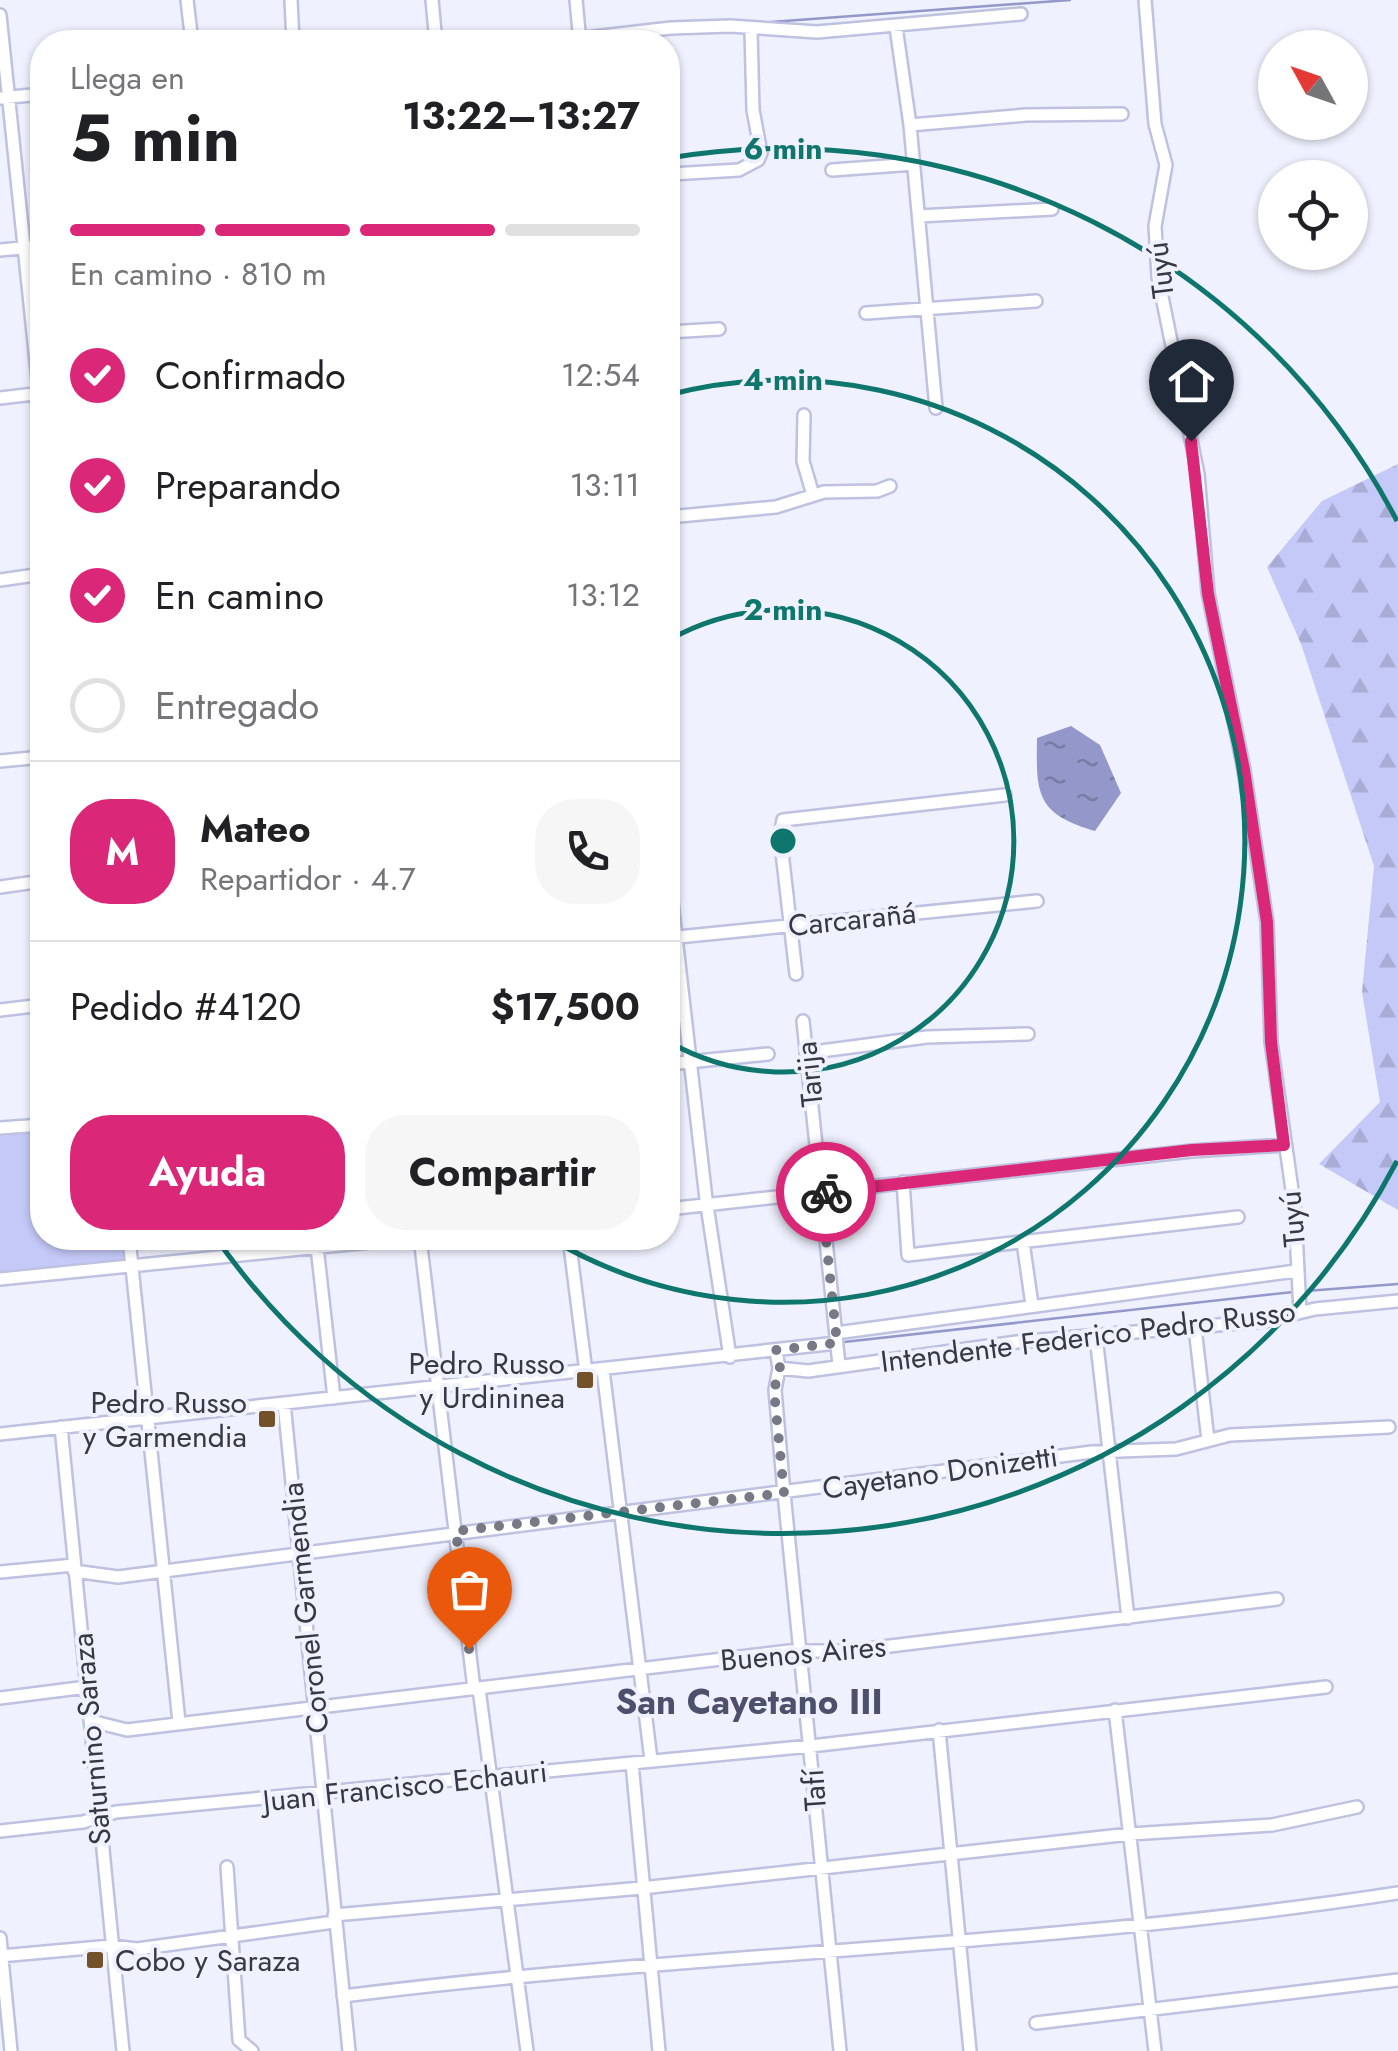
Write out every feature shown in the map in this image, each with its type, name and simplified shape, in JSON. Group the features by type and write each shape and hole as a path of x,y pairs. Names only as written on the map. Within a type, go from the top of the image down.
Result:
{"street":[{"path":"187,0 191,30"},
{"path":"290,0 292,30"},
{"path":"432,0 435,30"},
{"path":"576,0 579,30"},
{"name":"Tuyú","path":"1145,0 1155,124 1166,165 1155,226 1158,277 1198,474 1208,594 1244,770 1267,922 1271,1042 1295,1210 1299,1299"},
{"path":"657,30 730,26 817,32 1021,14"},
{"path":"0,15 4,98 30,300"},
{"path":"896,27 920,216 936,408"},
{"path":"680,173 739,170 758,160 761,153 753,110 751,30"},
{"path":"4,98 30,95"},
{"path":"910,125 1026,115 1122,114"},
{"path":"832,170 914,164"},
{"path":"920,216 1052,209"},
{"path":"0,250 30,247"},
{"path":"866,312 1036,301"},
{"path":"680,331 719,328"},
{"path":"0,398 30,395"},
{"path":"804,415 803,461 813,495"},
{"path":"680,516 776,506 813,495 878,491 890,486"},
{"path":"0,580 30,576"},
{"path":"0,761 30,758"},
{"path":"796,974 780,836 783,820 1005,795"},
{"path":"0,886 30,883"},
{"name":"Carcarañá","path":"680,936 1037,900"},
{"path":"680,993 730,1357"},
{"path":"0,1010 30,1006"},
{"name":"Tarija","path":"803,1021 840,1366"},
{"path":"806,1052 927,1037 1028,1034"},
{"path":"680,1063 768,1054"},
{"path":"0,1128 30,1126"},
{"path":"680,1208 1239,1146 1284,1145"},
{"path":"903,1182 908,1256 1238,1217"},
{"path":"1023,1242 1032,1306"},
{"path":"130,1250 179,1722"},
{"path":"0,1279 132,1268 260,1250"},
{"path":"318,1250 334,1398"},
{"path":"421,1250 514,1974 528,2051"},
{"path":"571,1250 586,1372"},
{"name":"Intendente Federico Pedro Russo","path":"0,1434 730,1357 1032,1306 1296,1270"},
{"name":"Intendente Federico Pedro Russo","path":"780,1368 808,1372 1096,1336 1265,1322 1299,1299 1398,1301"},
{"path":"1195,1328 1208,1440"},
{"path":"1096,1336 1128,1618"},
{"name":"Tafí","path":"776,1350 780,1368 774,1390 840,2051"},
{"path":"604,1370 650,1760"},
{"name":"Coronel Garmendia","path":"284,1404 349,2051"},
{"name":"Cayetano Donizetti","path":"0,1572 74,1568 103,1577 162,1572 456,1531 1107,1451 1176,1449 1208,1440 1390,1427"},
{"name":"Saturnino Saraza","path":"61,1428 123,2051"},
{"name":"Buenos Aires","path":"91,1722 127,1730 1277,1599"},
{"path":"0,1698 87,1687"},
{"name":"Juan Francisco Echauri","path":"0,1831 98,1818 116,1812 811,1746 1326,1688"},
{"path":"1115,1710 1155,2051"},
{"path":"939,1730 970,2051"},
{"path":"632,1762 659,2051"},
{"path":"1,1956 111,1946 137,1948 334,1919 949,1852 1272,1825 1357,1807"},
{"path":"227,1867 239,2040 252,2051"},
{"path":"343,1996 514,1974 1140,1925 1398,1894"},
{"path":"0,1938 11,2051"},
{"path":"1036,2023 1398,1980"}],"green space":[{"path":"1398,464 1398,1210 1319,1164 1380,1102 1362,992 1374,866 1301,644 1267,567 1322,501"},
{"path":"30,1133 30,1250 123,1250 124,1260 0,1272 0,1136"}],"water":[{"path":"1071,726 1100,745 1121,793 1095,831 1050,809 1039,788 1037,738"}],"waterway":[{"path":"771,22 1070,0"},
{"path":"1306,1291 1398,1284"},
{"path":"844,1342 1293,1292"}],"way so far":[{"path":"469,1649 456,1531 784,1493 774,1390 780,1368 776,1350 837,1343 821,1192 826,1192"}],"place":[{"name":"Pedro Russo y Urdininea","path":"585,1380"},
{"name":"Pedro Russo y Garmendia","path":"267,1419"},
{"name":"Cobo y Saraza","path":"95,1960"}],"district":[{"name":"San Cayetano III","path":"749,1702"}],"route":[{"path":"826,1192 1192,1150 1284,1145 1271,1042 1267,922 1260,898 1244,770 1208,594 1198,474 1191,441"}]}
